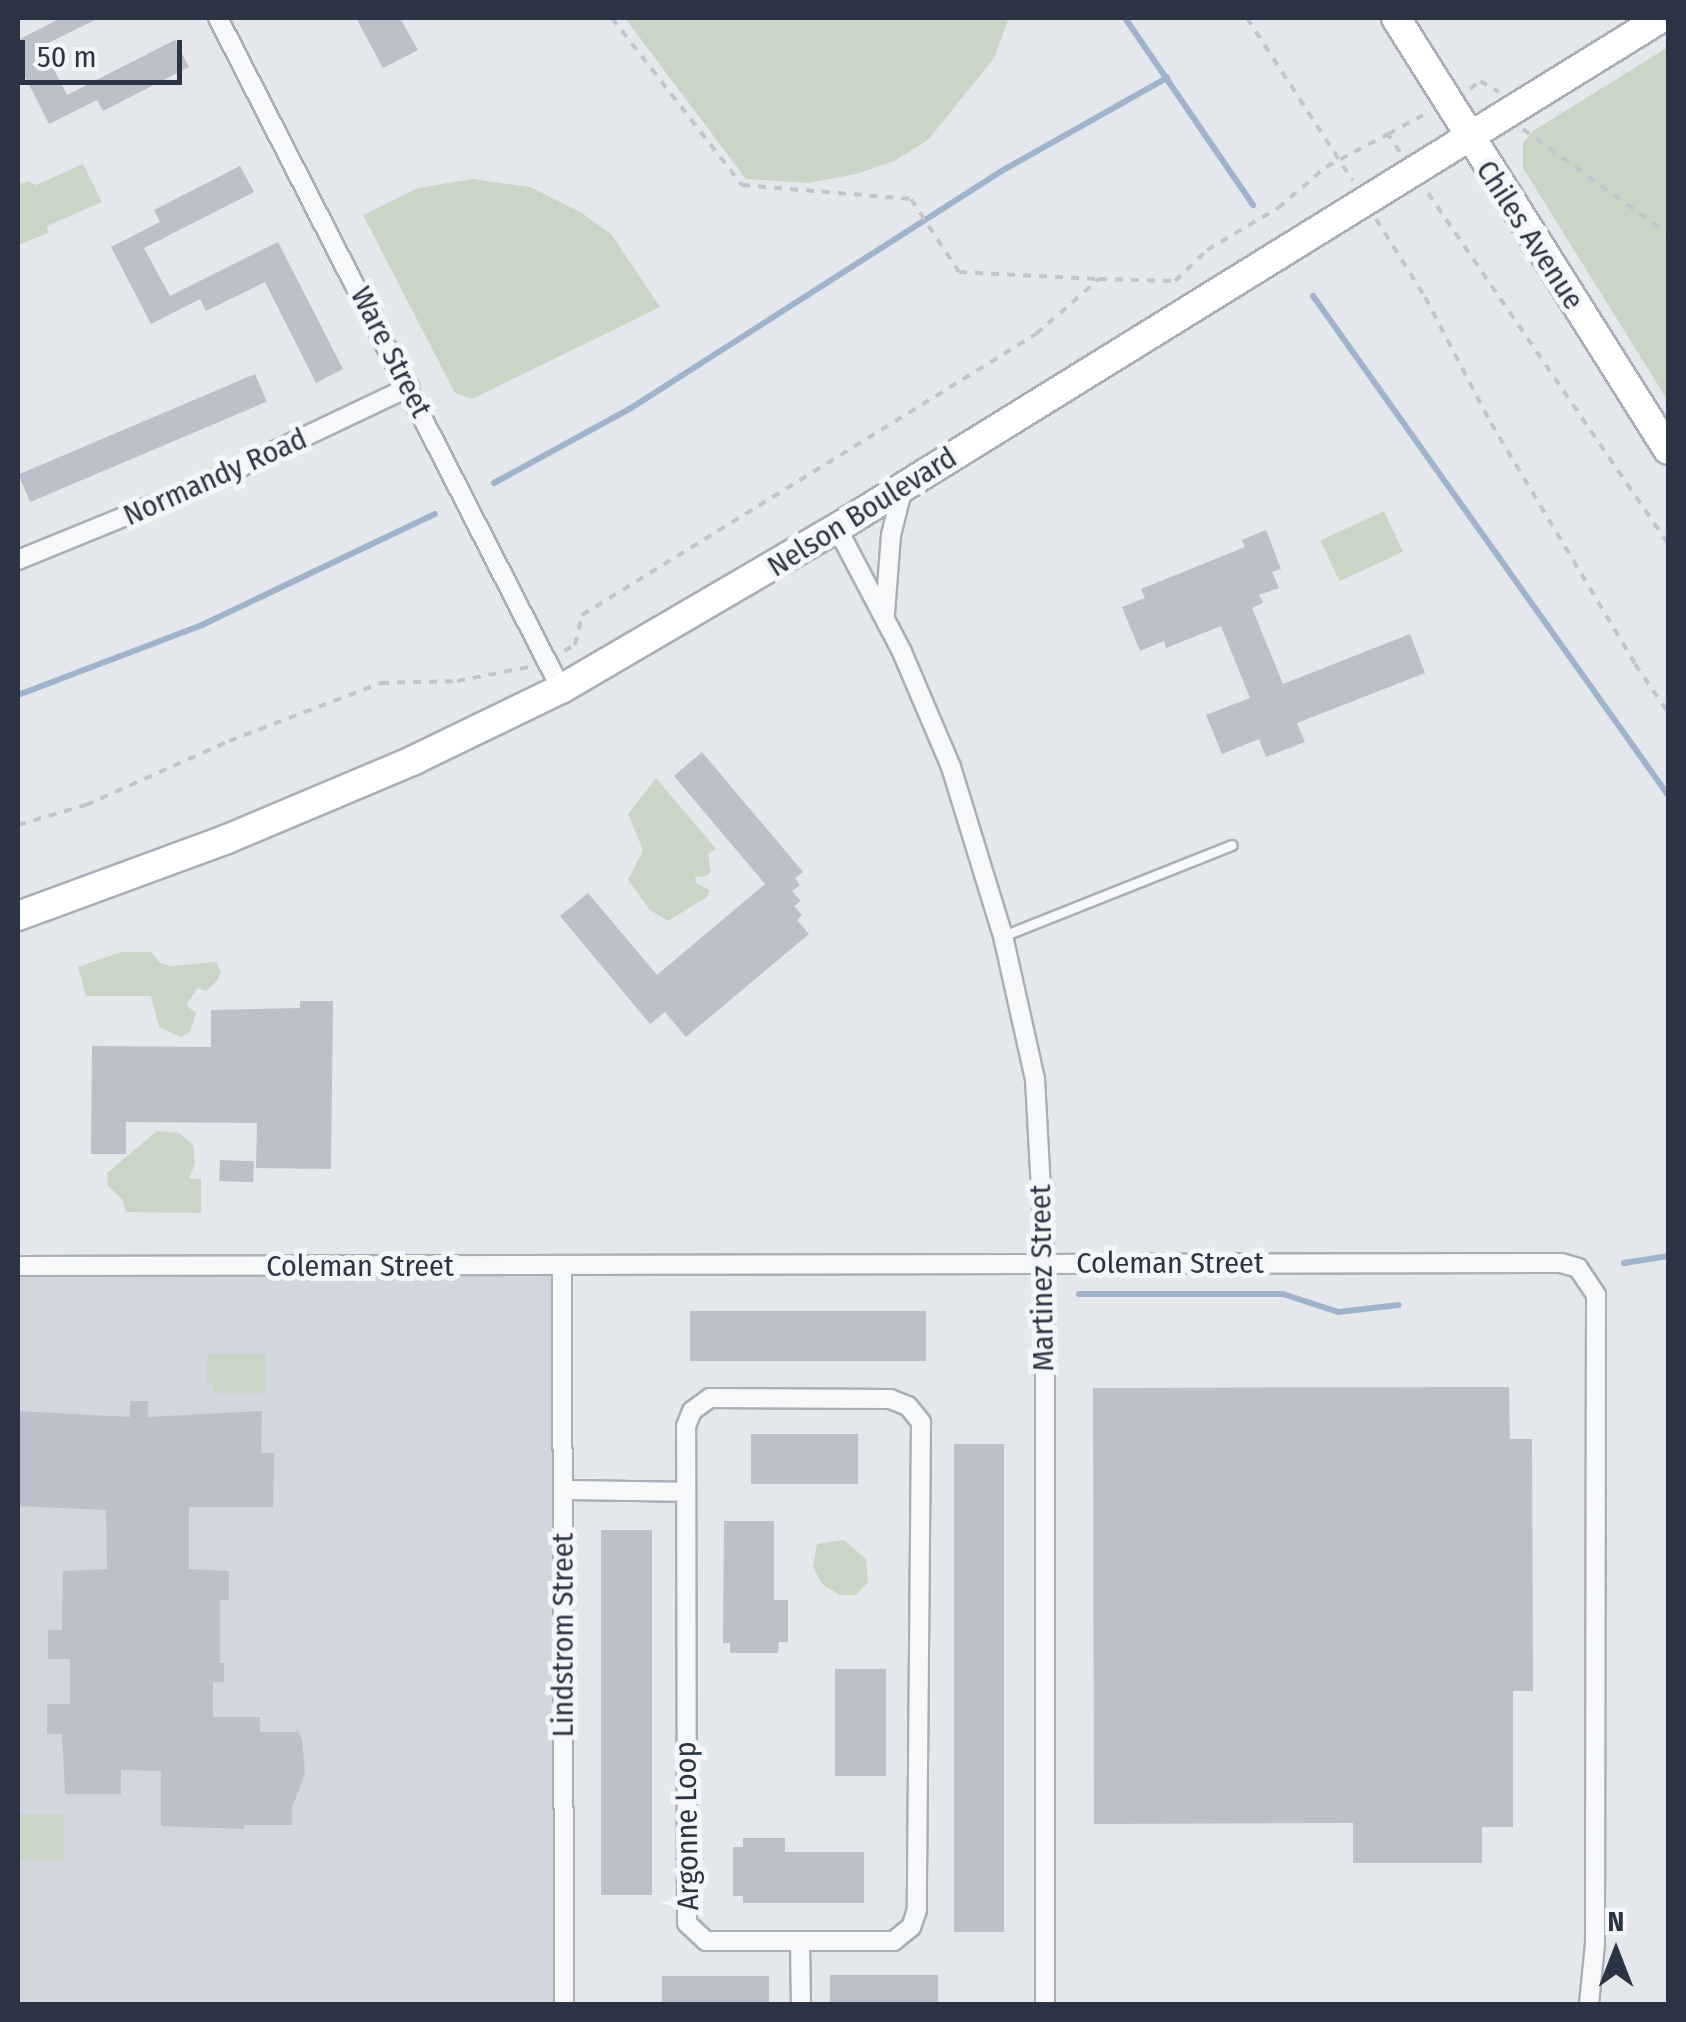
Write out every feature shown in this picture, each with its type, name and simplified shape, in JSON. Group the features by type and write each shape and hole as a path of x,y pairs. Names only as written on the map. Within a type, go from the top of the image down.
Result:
{"street":[{"name":"Ware Street","path":"218,18 561,689"},
{"name":"Chiles Avenue","path":"1396,18 1467,138 1668,450"},
{"name":"Nelson Boulevard","path":"18,916 225,840 414,760 561,689 837,528 1365,202 1467,138 1505,101 1660,18"},
{"name":"Normandy Road","path":"18,560 208,483 409,387"},
{"path":"885,618 891,535 903,487"},
{"name":"Martinez Street","path":"837,528 885,618 951,766 1003,936 1034,1079 1045,1263 1045,2004"},
{"name":"Coleman Street","path":"18,1266 1562,1262 1587,1275 1596,1296 1594,1944 1589,2004"},
{"name":"Lindstrom Street","path":"562,1266 564,2004"},
{"name":"Argonne Loop","path":"710,1398 890,1400 908,1406 920,1422 916,1910 911,1927 894,1940 706,1941 687,1923 686,1492 688,1418 710,1398"},
{"path":"563,1490 686,1492"},
{"path":"800,1942 801,2004"}],"lane":[{"path":"1003,936 1232,846"}],"path":[{"path":"612,18 742,185 911,199 959,272 1175,282 1207,250 1278,208 1340,159 1388,134"},
{"path":"1247,18 1424,297 1492,423 1635,664 1668,712"},
{"path":"1505,101 1527,134 1668,234"},
{"path":"18,825 86,805 229,741 366,688 457,681 520,671 546,660 574,645 582,614 1036,334 1099,278"}],"shaded area":[{"path":"18,1266 562,1266 562,2004 18,2004"}],"green space":[{"path":"625,18 1009,18 994,58 928,140 894,161 856,174 808,183 746,179"},
{"path":"1668,47 1668,401 1523,168 1523,143 1533,131"},
{"path":"83,164 102,202 47,226 48,233 18,245 18,185 28,181 36,185"},
{"path":"473,179 530,187 582,213 611,234 660,307 472,399 455,393 363,215 418,188"},
{"path":"1384,511 1403,552 1340,581 1321,541"},
{"path":"656,778 716,849 708,854 711,871 707,876 695,877 697,884 710,890 707,897 668,921 650,910 628,880 643,850 628,814"},
{"path":"121,952 151,952 160,963 171,966 216,962 221,972 216,982 206,991 198,988 186,1005 196,1013 190,1032 181,1037 159,1027 151,996 86,996 78,967"},
{"path":"157,1131 179,1133 193,1145 195,1164 189,1178 201,1179 201,1213 126,1212 122,1199 108,1186 107,1173"},
{"path":"207,1354 266,1354 266,1393 213,1393 213,1384 207,1384"},
{"path":"844,1540 866,1559 868,1582 856,1595 840,1595 822,1584 813,1567 817,1544"},
{"path":"18,1814 64,1814 64,1859 18,1859"}],"building":[{"path":"61,18 99,18 42,46 67,95 175,40 189,67 103,111 97,100 49,124 18,63 18,40"},
{"path":"356,18 400,18 418,50 383,68"},
{"path":"240,166 254,192 144,248 170,296 278,242 343,369 316,383 265,282 206,311 200,299 151,324 111,247 160,222 154,210"},
{"path":"255,374 267,402 30,502 18,474"},
{"path":"1266,530 1281,569 1272,572 1279,588 1259,595 1263,603 1252,608 1283,684 1410,634 1425,673 1297,723 1305,742 1266,757 1259,739 1222,754 1206,715 1250,698 1221,626 1166,648 1164,641 1140,651 1122,607 1145,598 1141,589 1245,547 1242,540"},
{"path":"702,752 803,872 795,878 800,885 792,891 801,901 794,906 802,915 797,920 809,934 686,1037 665,1012 650,1024 560,916 588,893 657,975 765,884 674,776"},
{"path":"300,1001 333,1001 331,1169 256,1168 257,1123 126,1122 126,1154 91,1154 92,1046 211,1047 211,1010 300,1008"},
{"path":"220,1160 254,1161 253,1182 219,1181"},
{"path":"690,1311 926,1311 926,1361 690,1361"},
{"path":"1509,1387 1510,1439 1532,1439 1533,1691 1513,1691 1513,1827 1482,1827 1482,1863 1353,1863 1353,1823 1094,1824 1093,1388"},
{"path":"130,1401 148,1401 148,1417 262,1411 261,1453 274,1453 273,1507 189,1507 189,1569 229,1571 229,1600 220,1600 220,1663 224,1663 224,1682 213,1682 213,1717 260,1717 260,1732 298,1732 302,1739 305,1773 292,1808 292,1825 244,1825 244,1829 161,1826 161,1771 121,1770 121,1794 65,1794 62,1734 47,1734 47,1704 70,1704 70,1659 48,1659 48,1630 62,1630 63,1571 107,1569 106,1510 18,1506 18,1411 130,1417"},
{"path":"751,1434 858,1434 858,1484 751,1484"},
{"path":"954,1444 1004,1444 1004,1932 954,1932"},
{"path":"724,1521 774,1521 774,1600 788,1600 788,1642 779,1642 778,1653 730,1653 730,1643 723,1643"},
{"path":"601,1530 652,1530 652,1895 601,1895"},
{"path":"835,1669 886,1669 886,1776 835,1776"},
{"path":"743,1838 785,1838 785,1852 864,1852 864,1903 743,1903 743,1896 733,1896 733,1847 743,1847"},
{"path":"830,1975 938,1975 938,2004 830,2004"},
{"path":"662,1976 769,1976 769,2004 662,2004"}],"waterway":[{"path":"1125,18 1253,205"},
{"path":"494,483 631,408 1007,168 1167,78"},
{"path":"1313,296 1668,795"},
{"path":"18,695 202,625 435,514"},
{"path":"1624,1263 1668,1256"},
{"path":"1079,1294 1283,1294 1338,1312 1399,1305"}]}
